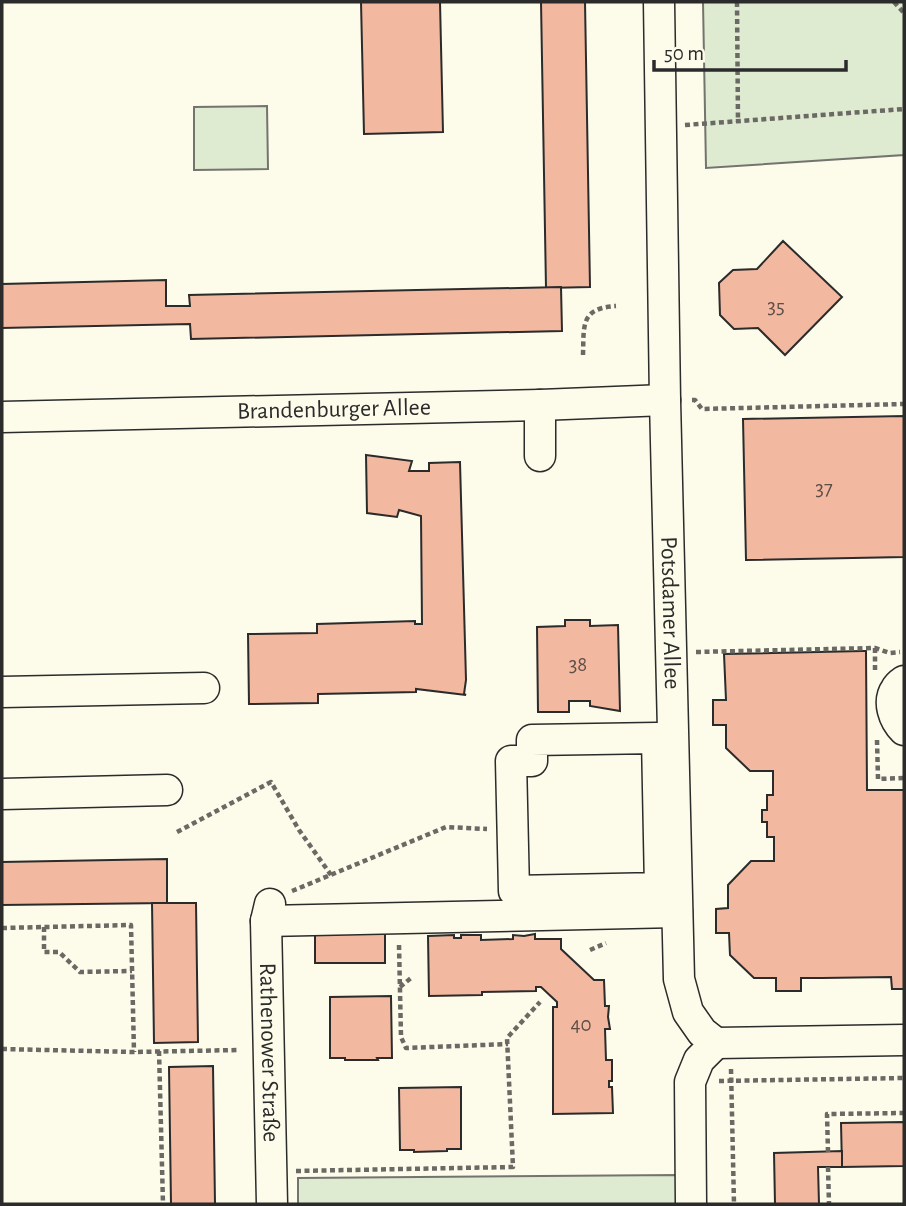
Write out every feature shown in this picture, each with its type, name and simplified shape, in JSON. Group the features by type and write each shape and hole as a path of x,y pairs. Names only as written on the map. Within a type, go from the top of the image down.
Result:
{"street":[{"name":"Potsdamer Allee","path":"659,2 679,979 688,1012 702,1032 723,1043"},
{"name":"Brandenburger Allee","path":"2,417 666,400"},
{"path":"540,405 540,456"},
{"path":"904,681 895,690 891,704 895,719 904,730"},
{"path":"2,692 204,688"},
{"path":"657,738 660,888 514,891 513,830 511,761 532,761 532,740 657,738"},
{"path":"2,794 167,790"},
{"path":"268,911 398,918 677,912"},
{"name":"Rathenower Straße","path":"268,911 272,1204"},
{"path":"691,1204 690,1082 699,1059 723,1043 904,1040"}],"path":[{"path":"737,2 738,122"},
{"path":"894,2 904,13"},
{"path":"662,127 904,109"},
{"path":"583,355 584,324 589,315 602,306 616,306"},
{"path":"666,400 695,400 702,408 904,404"},
{"path":"671,652 875,648 890,653 904,652"},
{"path":"177,832 271,782 299,830 331,875"},
{"path":"268,911 331,875 446,827 513,830"},
{"path":"398,918 401,1037 406,1048 508,1044"},
{"path":"2,928 131,925 134,1052"},
{"path":"44,927 44,952 59,952 79,972 132,971"},
{"path":"400,988 411,978"},
{"path":"271,1171 513,1167 507,1038 540,1002"},
{"path":"723,1043 731,1081 733,1204"},
{"path":"2,1049 134,1052 239,1050"},
{"path":"159,1051 163,1204"},
{"path":"690,1082 904,1078"},
{"path":"828,1152 827,1114 904,1112"},
{"path":"828,1167 829,1204"}],"green space":[{"path":"703,2 904,2 904,155 706,168"},
{"path":"267,106 268,169 194,170 194,107"},
{"path":"677,1175 678,1204 298,1204 298,1178"}],"building":[{"path":"361,2 440,2 443,132 364,134"},
{"path":"541,2 585,2 590,287 546,288"},
{"path":"783,241 842,297 785,355 758,328 734,329 720,315 719,283 733,270 757,269"},
{"path":"166,280 166,306 190,306 189,295 561,287 562,331 191,339 190,324 2,328 2,284"},
{"path":"904,416 904,557 746,560 743,419"},
{"path":"366,455 412,461 409,471 429,471 429,463 460,462 466,695 416,689 416,692 318,694 318,703 249,704 248,634 317,633 317,624 415,621 415,624 422,624 421,516 399,510 397,517 367,513"},
{"path":"565,620 590,620 590,626 618,625 620,711 590,706 590,701 569,701 569,712 538,712 537,627 565,626"},
{"path":"866,651 867,790 904,790 904,989 892,989 891,977 801,978 801,991 776,991 776,978 754,978 730,955 729,933 716,933 716,909 728,908 728,885 751,861 774,861 774,837 767,837 767,822 762,822 762,810 767,810 767,795 773,795 773,771 750,771 726,748 726,725 713,725 713,700 726,700 724,654"},
{"path":"167,859 167,903 2,905 2,862"},
{"path":"152,903 196,903 198,1042 154,1043"},
{"path":"315,933 385,933 385,963 315,963"},
{"path":"535,934 535,939 561,939 561,949 594,980 604,980 605,1006 609,1006 610,1029 605,1029 606,1060 612,1060 612,1081 609,1081 609,1087 612,1087 613,1113 553,1114 553,1007 557,1007 557,1002 541,987 536,987 536,991 429,996 428,936 454,935 454,938 461,938 461,935 481,935 481,940 513,939 513,935"},
{"path":"391,996 392,1058 330,1058 330,997"},
{"path":"213,1066 215,1204 171,1204 169,1067"},
{"path":"461,1087 461,1149 414,1152 400,1150 399,1088"},
{"path":"904,1122 904,1166 842,1167 841,1123"},
{"path":"842,1151 842,1167 818,1167 819,1204 775,1204 774,1153"}]}
